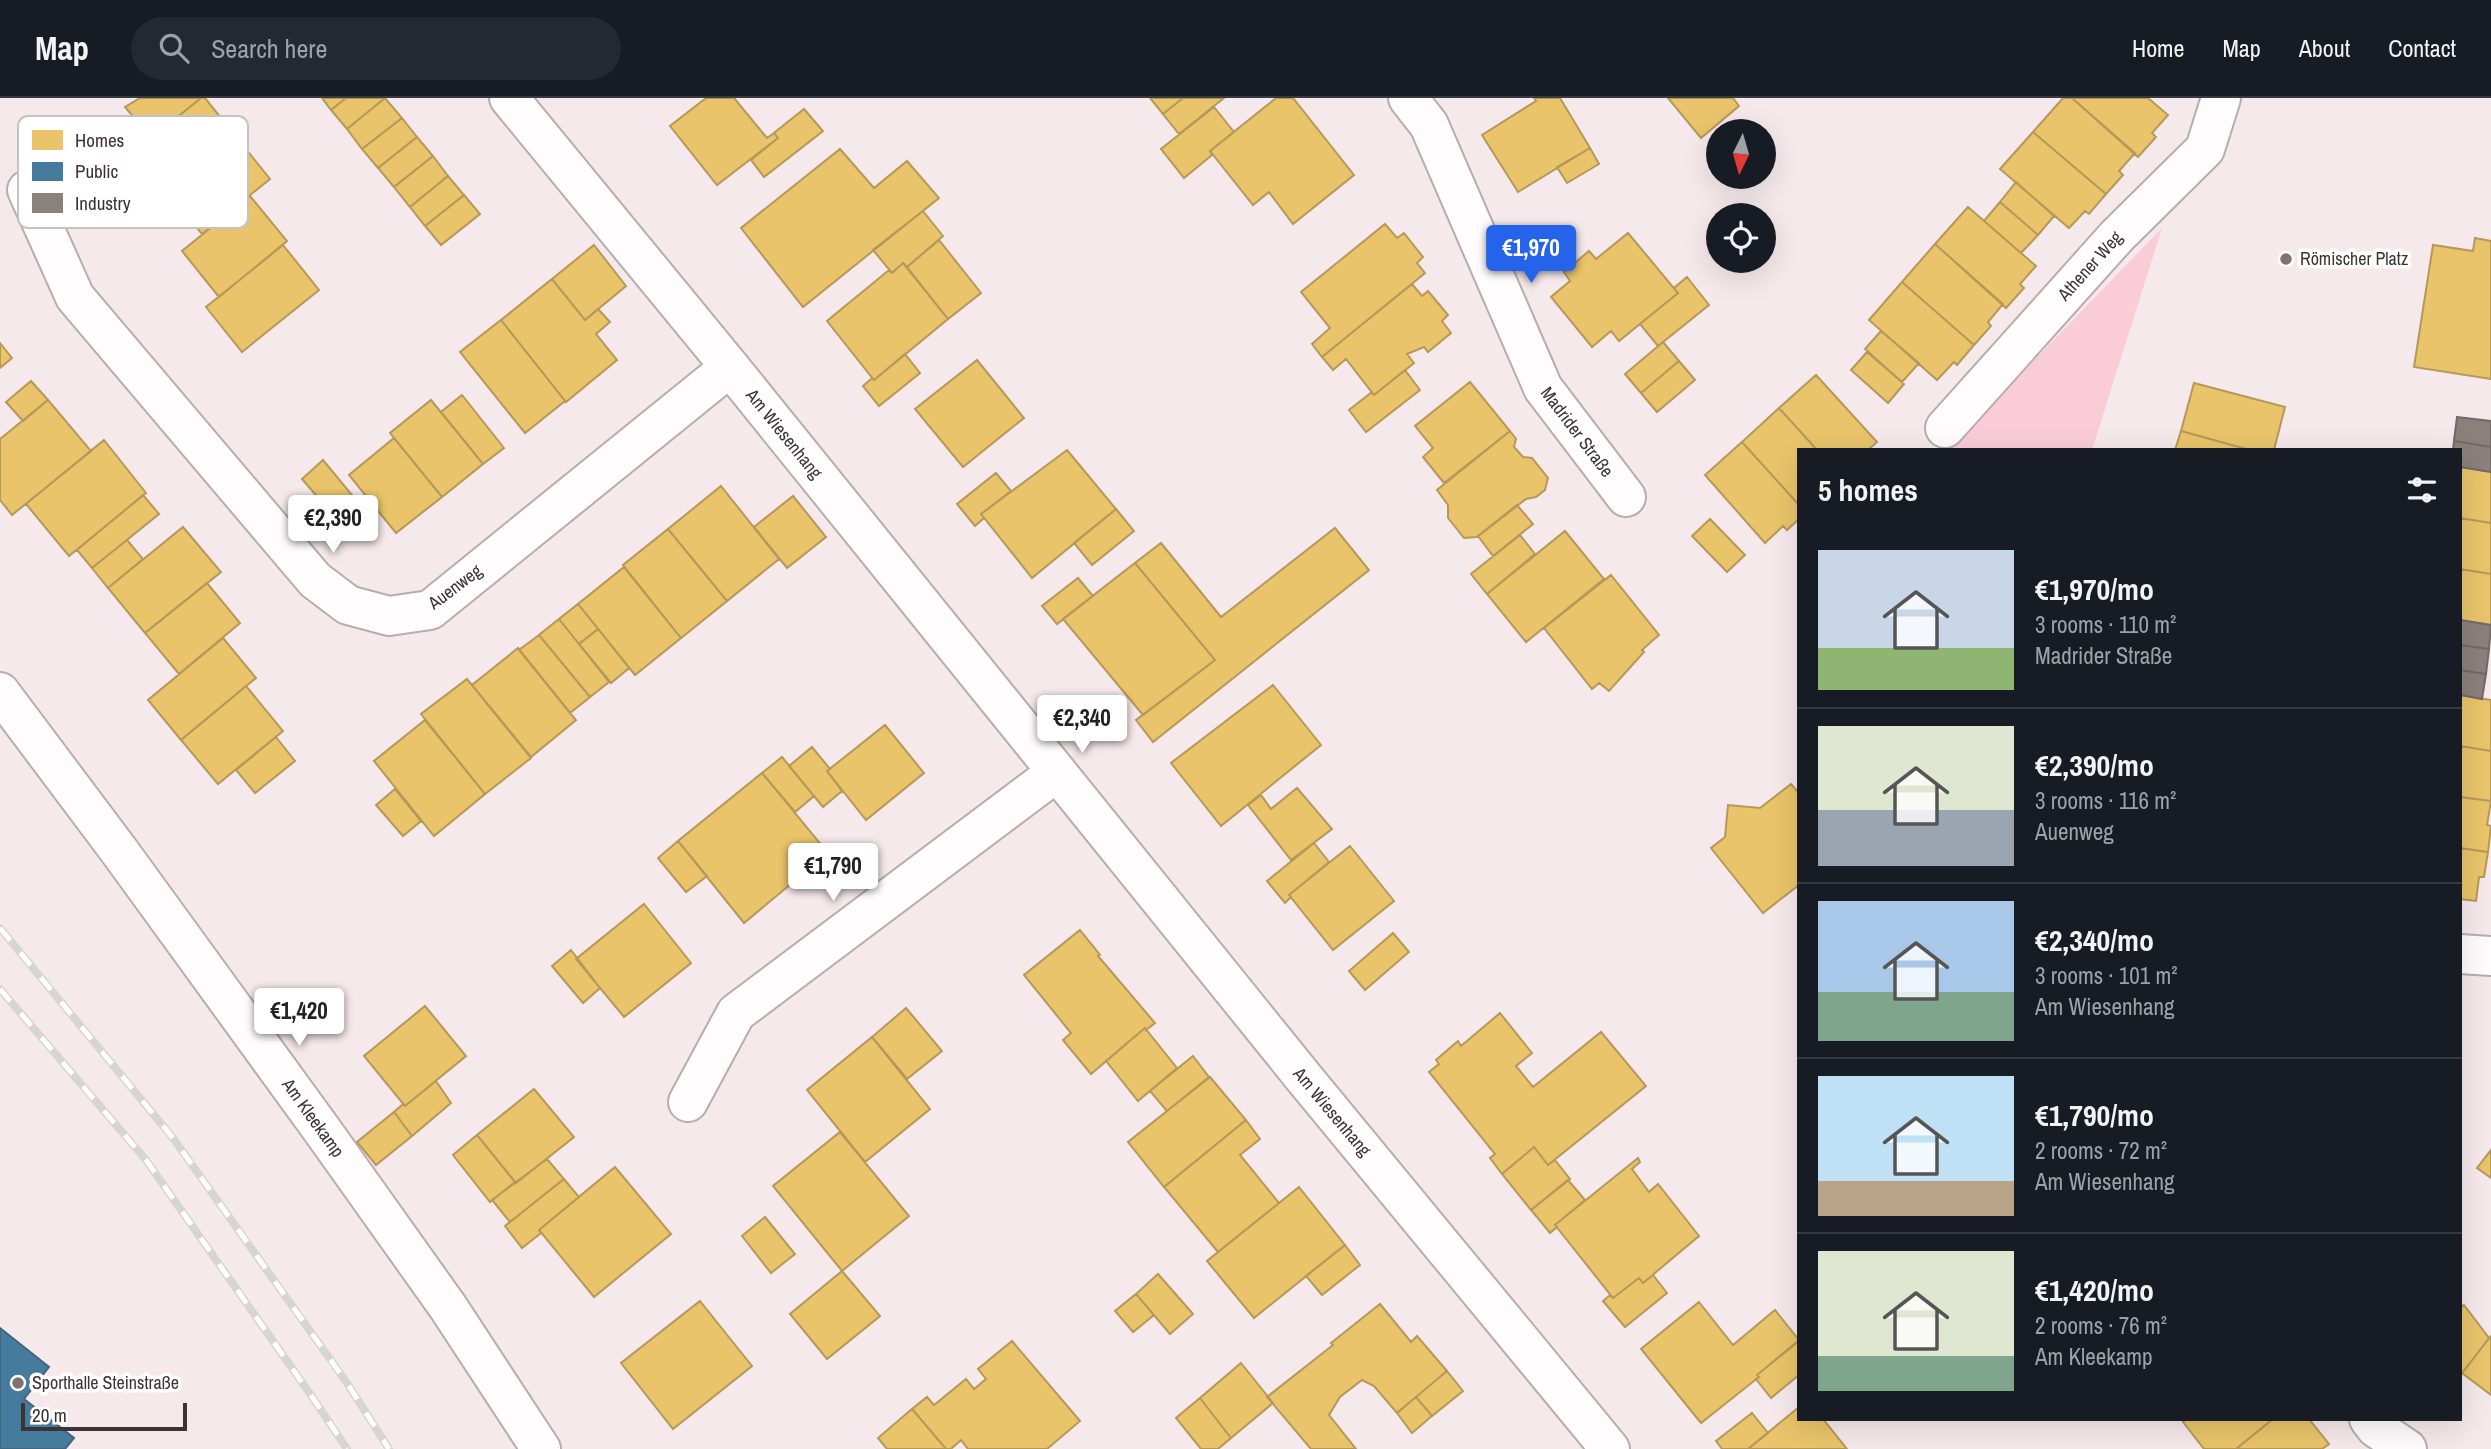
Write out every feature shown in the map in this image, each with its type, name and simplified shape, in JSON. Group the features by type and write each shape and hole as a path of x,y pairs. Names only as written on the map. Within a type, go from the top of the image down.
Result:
{"street":[{"name":"Am Wiesenhang","path":"509,98 730,367 1312,1088 1610,1449"},
{"name":"Madrider Straße","path":"1408,98 1429,125 1543,388 1626,497"},
{"name":"Athener Weg","path":"1945,428 2117,236 2205,149 2221,98"},
{"name":"Auenweg","path":"44,228 75,297 315,580 348,605 389,616 430,610 730,367"},
{"name":"Am Kleekamp","path":"0,692 322,1130 448,1307 541,1449"},
{"path":"688,1102 736,1013 1057,772"},
{"path":"2462,954 2491,956"},
{"path":"2371,1421 2376,1428 2407,1449"}],"shaded area":[{"path":"2162,228 2093,448 1949,448"}],"building: Homes":[{"path":"140,98 201,98 178,116 133,116 125,107"},
{"path":"201,98 205,98 219,116 179,116"},
{"path":"322,98 346,98 331,110"},
{"path":"346,98 385,98 347,129 331,110"},
{"path":"385,98 402,118 362,149 347,129"},
{"path":"706,98 734,98 767,138 774,133 778,138 717,185 670,126"},
{"path":"1150,98 1183,98 1163,114"},
{"path":"1183,98 1224,98 1179,134 1163,114"},
{"path":"1276,98 1293,98 1354,175 1293,224 1269,192 1253,205 1210,151"},
{"path":"1534,98 1560,98 1590,148 1518,192 1482,135 1536,101"},
{"path":"1668,98 1733,98 1739,106 1724,119 1706,119 1706,134 1701,138"},
{"path":"2063,98 2072,98 2135,153 2119,171 2123,175 2106,194 2033,132"},
{"path":"2072,98 2148,98 2168,115 2152,133 2156,137 2138,157"},
{"path":"1214,107 1234,132 1210,151 1212,155 1184,178 1161,149"},
{"path":"804,109 823,131 764,177 751,160 778,138 774,133"},
{"path":"402,118 417,137 378,168 362,149"},
{"path":"2033,132 2106,194 2089,214 2085,211 2069,228 2000,169"},
{"path":"417,137 433,156 394,187 378,168"},
{"path":"1590,148 1599,164 1567,183 1557,167"},
{"path":"840,149 874,188 907,161 939,198 803,307 741,228"},
{"path":"248,152 270,179 248,197"},
{"path":"433,156 448,176 410,207 394,187"},
{"path":"448,176 464,195 425,226 410,207"},
{"path":"2016,182 2054,216 2038,235 2000,202"},
{"path":"464,195 480,214 441,245 425,226"},
{"path":"250,196 287,241 219,297 182,251 210,228 248,228"},
{"path":"2000,202 2038,235 2021,253 1984,221"},
{"path":"1968,207 2036,266 2020,284 2024,288 2006,308 1935,244"},
{"path":"923,211 943,236 907,267 903,263 892,273 873,250"},
{"path":"1385,224 1397,238 1404,233 1423,257 1417,263 1425,273 1322,357 1312,344 1330,328 1301,292"},
{"path":"197,228 209,228 202,234"},
{"path":"1628,233 1678,293 1619,341 1611,331 1592,347 1551,297 1570,281 1564,272 1589,251 1596,259"},
{"path":"2475,238 2491,241 2491,379 2414,367 2433,245 2473,251"},
{"path":"939,240 981,293 948,319 907,267"},
{"path":"1935,244 2003,304 1988,322 1991,326 1974,345 1902,282"},
{"path":"283,245 319,290 242,352 206,307"},
{"path":"594,245 626,286 585,320 552,279"},
{"path":"903,263 948,319 874,380 827,321 889,270 892,273"},
{"path":"1687,277 1709,305 1658,346 1640,324 1678,293 1674,288"},
{"path":"552,279 585,320 598,309 610,322 596,334 617,360 566,402 501,320"},
{"path":"1902,282 1974,345 1957,365 1954,362 1937,380 1869,320"},
{"path":"1412,284 1422,296 1428,291 1448,315 1442,321 1451,333 1428,352 1424,347 1407,354 1414,363 1374,395 1346,359 1333,370 1322,357"},
{"path":"501,320 565,401 525,433 460,352"},
{"path":"1881,331 1919,363 1902,382 1865,349"},
{"path":"1663,342 1679,361 1641,393 1625,374"},
{"path":"0,343 12,358 0,368"},
{"path":"1867,352 1904,384 1888,403 1851,370"},
{"path":"905,354 920,373 879,406 863,386"},
{"path":"977,360 1024,418 963,467 915,409"},
{"path":"1679,361 1695,380 1657,412 1641,393"},
{"path":"1405,370 1420,390 1366,432 1349,410 1372,392 1374,395"},
{"path":"1816,375 1877,442 1870,448 1815,448 1779,408"},
{"path":"31,381 48,400 23,421 6,402"},
{"path":"1470,382 1510,431 1444,483 1423,457 1433,448 1415,426"},
{"path":"2194,383 2285,407 2275,448 2243,448 2181,431"},
{"path":"462,395 504,448 483,464 441,412"},
{"path":"48,400 91,451 12,515 0,500 0,439"},
{"path":"431,400 483,464 442,497 390,433"},
{"path":"1779,408 1815,448 1797,448 1797,503 1742,442"},
{"path":"1510,431 1516,439 1514,447 1523,457 1532,458 1548,478 1545,490 1536,497 1526,499 1477,537 1464,538 1448,518 1448,505 1437,490"},
{"path":"2181,431 2243,448 2176,448"},
{"path":"394,438 442,497 396,533 349,475"},
{"path":"104,440 146,493 69,556 26,504"},
{"path":"1742,442 1797,503 1797,521 1787,530 1783,526 1765,543 1705,475"},
{"path":"1067,450 1116,509 1032,578 981,514"},
{"path":"323,460 361,506 340,523 302,479"},
{"path":"2462,467 2491,472 2491,523 2462,518"},
{"path":"996,473 1011,491 981,514 984,518 975,526 957,504"},
{"path":"721,486 779,559 727,601 668,529"},
{"path":"143,495 159,514 92,568 77,550"},
{"path":"793,496 826,537 787,568 754,527"},
{"path":"1517,505 1533,524 1493,556 1478,536"},
{"path":"1116,509 1134,531 1092,565 1074,543"},
{"path":"2462,518 2491,523 2491,574 2462,569"},
{"path":"1710,519 1745,555 1727,572 1692,536"},
{"path":"183,527 221,572 145,633 108,588"},
{"path":"1335,528 1369,570 1153,742 1136,720 1215,660 1135,563 1161,543 1221,617"},
{"path":"668,529 727,601 681,638 623,565"},
{"path":"1565,531 1604,579 1526,642 1487,594"},
{"path":"1520,535 1535,554 1487,594 1471,574"},
{"path":"127,540 143,559 108,588 92,568"},
{"path":"1135,563 1215,660 1143,715 1063,619"},
{"path":"624,567 681,638 635,675 578,604"},
{"path":"2462,569 2491,574 2491,625 2462,620"},
{"path":"1611,575 1659,635 1642,650 1644,652 1609,691 1599,683 1592,689 1544,628"},
{"path":"1078,578 1093,596 1057,624 1042,606"},
{"path":"207,583 240,623 179,674 145,633"},
{"path":"578,604 598,629 579,644 559,619"},
{"path":"559,619 609,682 590,697 539,635"},
{"path":"598,629 629,668 611,683 579,644"},
{"path":"539,635 590,697 570,713 519,650"},
{"path":"223,638 256,678 181,740 148,700"},
{"path":"518,648 576,720 531,757 472,685"},
{"path":"467,679 531,758 485,794 421,714"},
{"path":"1273,685 1321,745 1221,826 1171,763"},
{"path":"246,686 283,731 218,784 181,740"},
{"path":"2462,695 2491,700 2491,751 2462,746"},
{"path":"425,720 485,794 434,836 374,761"},
{"path":"885,725 924,773 866,820 827,771"},
{"path":"276,737 295,761 255,793 236,770"},
{"path":"2462,746 2491,751 2491,801 2462,797"},
{"path":"812,747 830,769 827,771 842,791 823,807 789,766"},
{"path":"782,757 814,796 795,812 762,773"},
{"path":"762,773 828,853 744,923 678,841"},
{"path":"1791,784 1797,791 1797,887 1763,913 1711,848 1725,837 1728,805 1760,808"},
{"path":"1297,788 1332,829 1291,860 1248,805 1261,795 1271,809"},
{"path":"395,789 421,821 403,836 376,805"},
{"path":"2462,797 2491,801 2487,825 2491,826 2488,852 2462,848"},
{"path":"678,841 707,876 686,892 658,858"},
{"path":"1314,843 1329,862 1289,895 1291,897 1285,903 1267,881"},
{"path":"1350,846 1394,901 1333,950 1289,895"},
{"path":"2462,848 2488,852 2484,877 2479,877 2476,901 2462,899"},
{"path":"644,904 691,963 624,1017 576,959"},
{"path":"1080,930 1100,955 1098,956 1155,1023 1146,1030 1145,1028 1091,1074 1063,1040 1071,1033 1024,975"},
{"path":"1393,933 1409,952 1365,990 1349,971"},
{"path":"571,950 600,988 583,1003 552,966"},
{"path":"425,1006 466,1056 405,1106 364,1056"},
{"path":"906,1008 942,1051 907,1079 872,1037"},
{"path":"1500,1013 1532,1053 1516,1066 1533,1087 1601,1032 1646,1086 1548,1165 1534,1147 1502,1174 1490,1158 1495,1154 1429,1072 1439,1064 1436,1060 1458,1041 1461,1046"},
{"path":"1145,1028 1177,1068 1138,1101 1106,1061"},
{"path":"872,1037 930,1109 865,1162 807,1090"},
{"path":"1193,1056 1209,1077 1167,1111 1150,1091"},
{"path":"1210,1077 1246,1120 1164,1187 1128,1142"},
{"path":"436,1081 451,1103 412,1136 394,1112"},
{"path":"534,1089 574,1137 516,1183 477,1135"},
{"path":"394,1112 412,1136 376,1165 357,1142"},
{"path":"1246,1120 1260,1139 1240,1155 1279,1203 1218,1252 1164,1187"},
{"path":"840,1132 909,1216 842,1271 773,1186"},
{"path":"477,1135 515,1182 490,1202 453,1155"},
{"path":"1534,1147 1548,1165 1555,1160 1570,1179 1531,1210 1502,1174"},
{"path":"2491,1150 2491,1178 2477,1168"},
{"path":"1638,1158 1640,1162 1632,1169 1649,1192 1658,1184 1699,1236 1643,1283 1639,1278 1613,1298 1555,1225"},
{"path":"547,1159 564,1179 510,1222 492,1200"},
{"path":"615,1167 671,1234 594,1297 539,1230"},
{"path":"564,1179 579,1197 522,1248 505,1226"},
{"path":"1568,1180 1585,1200 1555,1225 1557,1227 1550,1233 1531,1210"},
{"path":"1299,1187 1345,1245 1254,1318 1207,1261"},
{"path":"765,1217 795,1254 771,1273 742,1236"},
{"path":"1345,1245 1360,1265 1322,1295 1306,1276"},
{"path":"842,1271 880,1316 827,1359 790,1314"},
{"path":"1158,1274 1193,1314 1170,1334 1136,1294"},
{"path":"1653,1275 1667,1293 1625,1327 1603,1301 1610,1295 1613,1298 1639,1278 1643,1283"},
{"path":"1136,1294 1154,1315 1133,1332 1115,1311"},
{"path":"700,1301 752,1366 673,1429 621,1363"},
{"path":"1699,1302 1733,1345 1775,1310 1797,1338 1797,1342 1757,1375 1759,1377 1701,1423 1641,1349"},
{"path":"1380,1304 1411,1342 1417,1336 1447,1371 1397,1413 1374,1386 1362,1380 1340,1397 1329,1415 1356,1449 1311,1449 1267,1397"},
{"path":"2464,1305 2489,1338 2462,1373"},
{"path":"2491,1336 2491,1395 2462,1373"},
{"path":"1012,1341 1080,1421 1047,1449 968,1449 961,1440 951,1449 946,1449 912,1409 927,1397 934,1405 966,1379 974,1389 986,1379 978,1369"},
{"path":"1797,1343 1797,1377 1771,1398 1756,1379 1759,1377 1757,1375"},
{"path":"1241,1363 1273,1403 1231,1438 1200,1398"},
{"path":"1447,1371 1463,1391 1432,1416 1416,1397"},
{"path":"1416,1397 1432,1416 1412,1433 1397,1413"},
{"path":"1200,1398 1231,1438 1218,1449 1201,1449 1176,1418"},
{"path":"912,1409 946,1449 887,1449 878,1438"},
{"path":"1797,1409 1797,1421 1825,1421 1847,1449 1748,1449"},
{"path":"1752,1413 1768,1433 1748,1449 1722,1449 1716,1441"},
{"path":"2271,1421 2236,1449 2204,1449 2183,1422"},
{"path":"2271,1421 2311,1421 2329,1444 2322,1449 2236,1449"}],"building: Public":[{"name":"Sporthalle Steinstraße","path":"0,1328 49,1367 24,1399 74,1438 65,1449 0,1449"}],"building: Industry":[{"path":"2457,417 2491,421 2491,447 2454,441"},
{"path":"2454,441 2491,447 2491,472 2462,467 2462,448 2453,448"},
{"path":"2462,620 2491,625 2489,649 2462,645"},
{"path":"2462,645 2489,649 2486,674 2462,670"},
{"path":"2462,670 2486,674 2482,699 2462,695"}],"railway":[{"path":"0,928 173,1138 347,1383 389,1449"},
{"path":"0,989 146,1160 347,1449"}],"place":[{"name":"Römischer Platz","path":"2286,259"},
{"name":"Sporthalle Steinstraße","path":"18,1383"}]}
